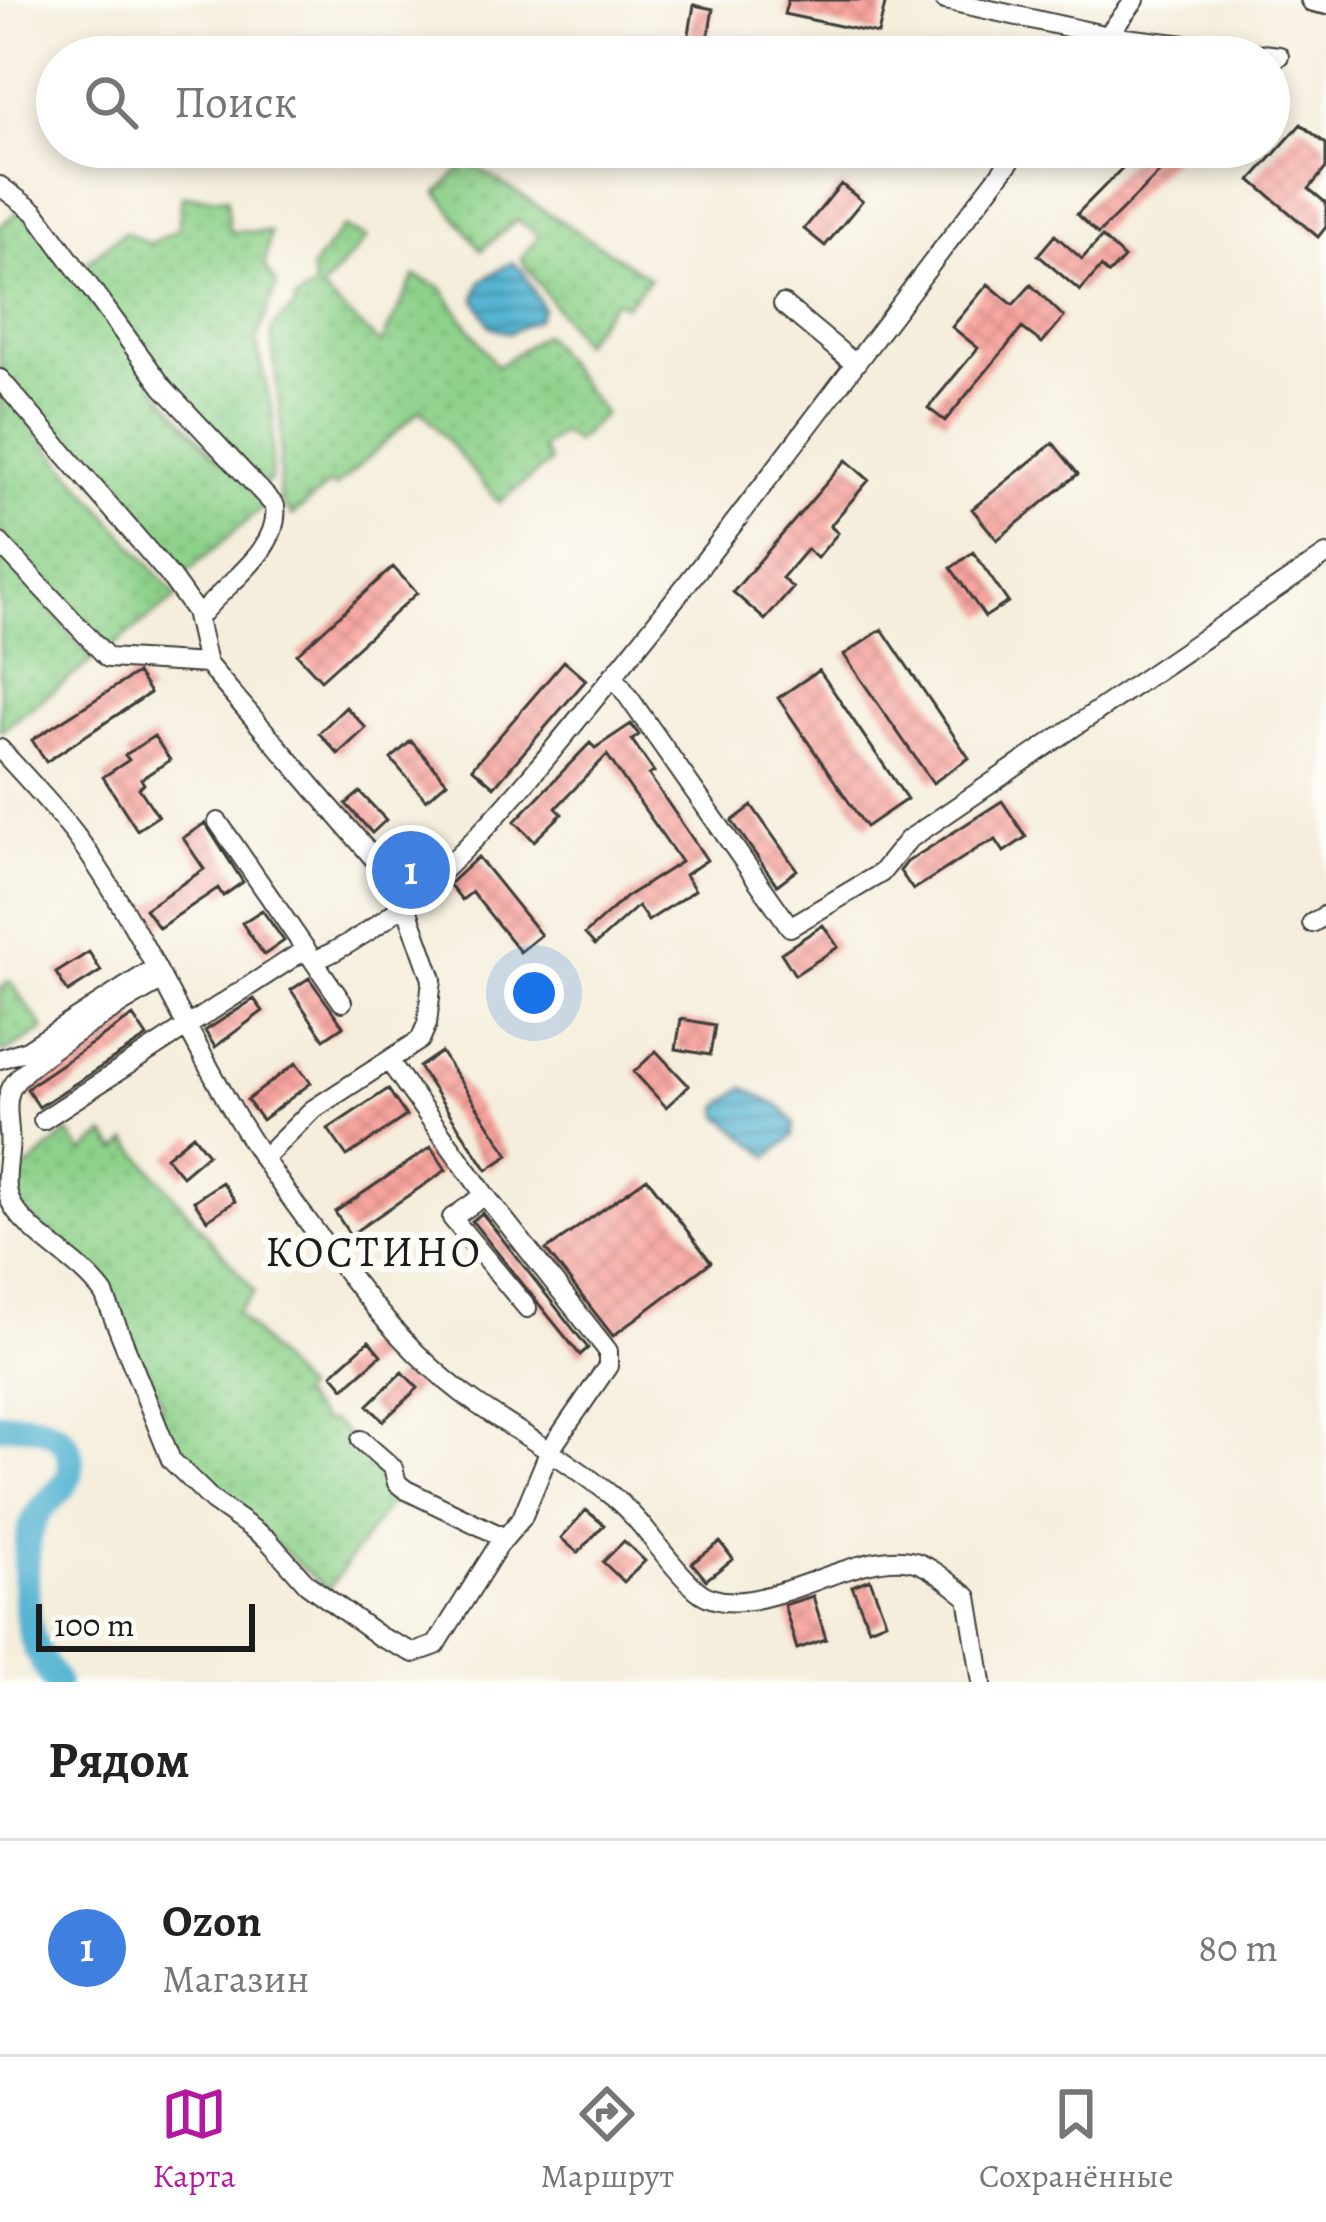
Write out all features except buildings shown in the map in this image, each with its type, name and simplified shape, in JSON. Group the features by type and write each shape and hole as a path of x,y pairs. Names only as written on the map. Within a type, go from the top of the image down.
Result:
{"main road":[{"path":"1312,0 1326,3"}],"street":[{"path":"945,0 1108,36 1135,0"},
{"path":"43,1120 310,955 357,938 405,901 503,808 614,675 1005,168"},
{"path":"0,186 35,212 163,387 275,506 274,526 257,554 198,618"},
{"path":"783,304 855,364"},
{"path":"0,379 170,576 198,618 199,642 207,664 394,877 430,967 430,1007 420,1040 312,1110 264,1158"},
{"path":"0,543 108,658 207,664"},
{"path":"614,675 790,927 881,873 908,840 1326,555"},
{"path":"0,749 55,808 93,859 264,1158 356,1284 415,1350 477,1404 616,1498 696,1589 718,1602 743,1600 877,1563 901,1560 930,1569 968,1597 982,1682"},
{"path":"218,822 342,1002"},
{"path":"158,974 12,1084 5,1185 10,1202 41,1236 90,1274 104,1294 171,1460 213,1501 267,1539 307,1584 380,1637 414,1653 436,1645 521,1518 550,1450 608,1366 608,1351 485,1195 388,1060"},
{"path":"0,1059 27,1050 158,974"},
{"path":"485,1195 452,1218 527,1308"},
{"path":"361,1440 393,1468 397,1484 505,1538"}],"green space":[{"path":"461,168 478,168 650,278 625,306 615,300 581,343 521,259 539,235 517,220 481,250 438,193"},
{"path":"182,196 227,198 229,231 270,232 265,266 277,285 256,341 273,415 271,479 263,485 196,417 81,267 124,232 151,244 178,229"},
{"path":"21,209 98,302 158,390 214,455 236,470 267,504 179,579 0,370 0,226"},
{"path":"343,227 367,238 321,290 381,344 415,276 441,287 497,367 543,334 604,414 575,442 561,432 542,449 550,462 499,503 421,409 335,488 331,483 292,516 279,500 281,423 271,332 296,306 294,301 315,287 311,269"},
{"path":"0,389 177,597 110,648 0,530"},
{"path":"0,551 93,660 0,732"},
{"path":"10,981 44,1029 4,1053 0,1048 0,988"},
{"path":"68,1132 83,1153 105,1134 118,1151 128,1141 255,1292 237,1312 303,1390 299,1396 323,1422 332,1421 390,1476 387,1481 398,1491 328,1590 176,1456 156,1411 162,1402 94,1271 23,1212 12,1181"}],"water":[{"path":"512,262 523,271 543,308 537,319 509,333 490,326 475,298 481,281"},
{"path":"744,1087 782,1108 794,1122 793,1136 769,1157 720,1116 719,1107"}],"waterway":[{"path":"0,1425 47,1430 57,1435 69,1453 70,1474 35,1519 26,1562 30,1628 37,1651 56,1682"}],"place":[{"name":"Ozon","path":"411,870"}],"district":[{"name":"КОСТИНО","path":"374,1251"}]}
